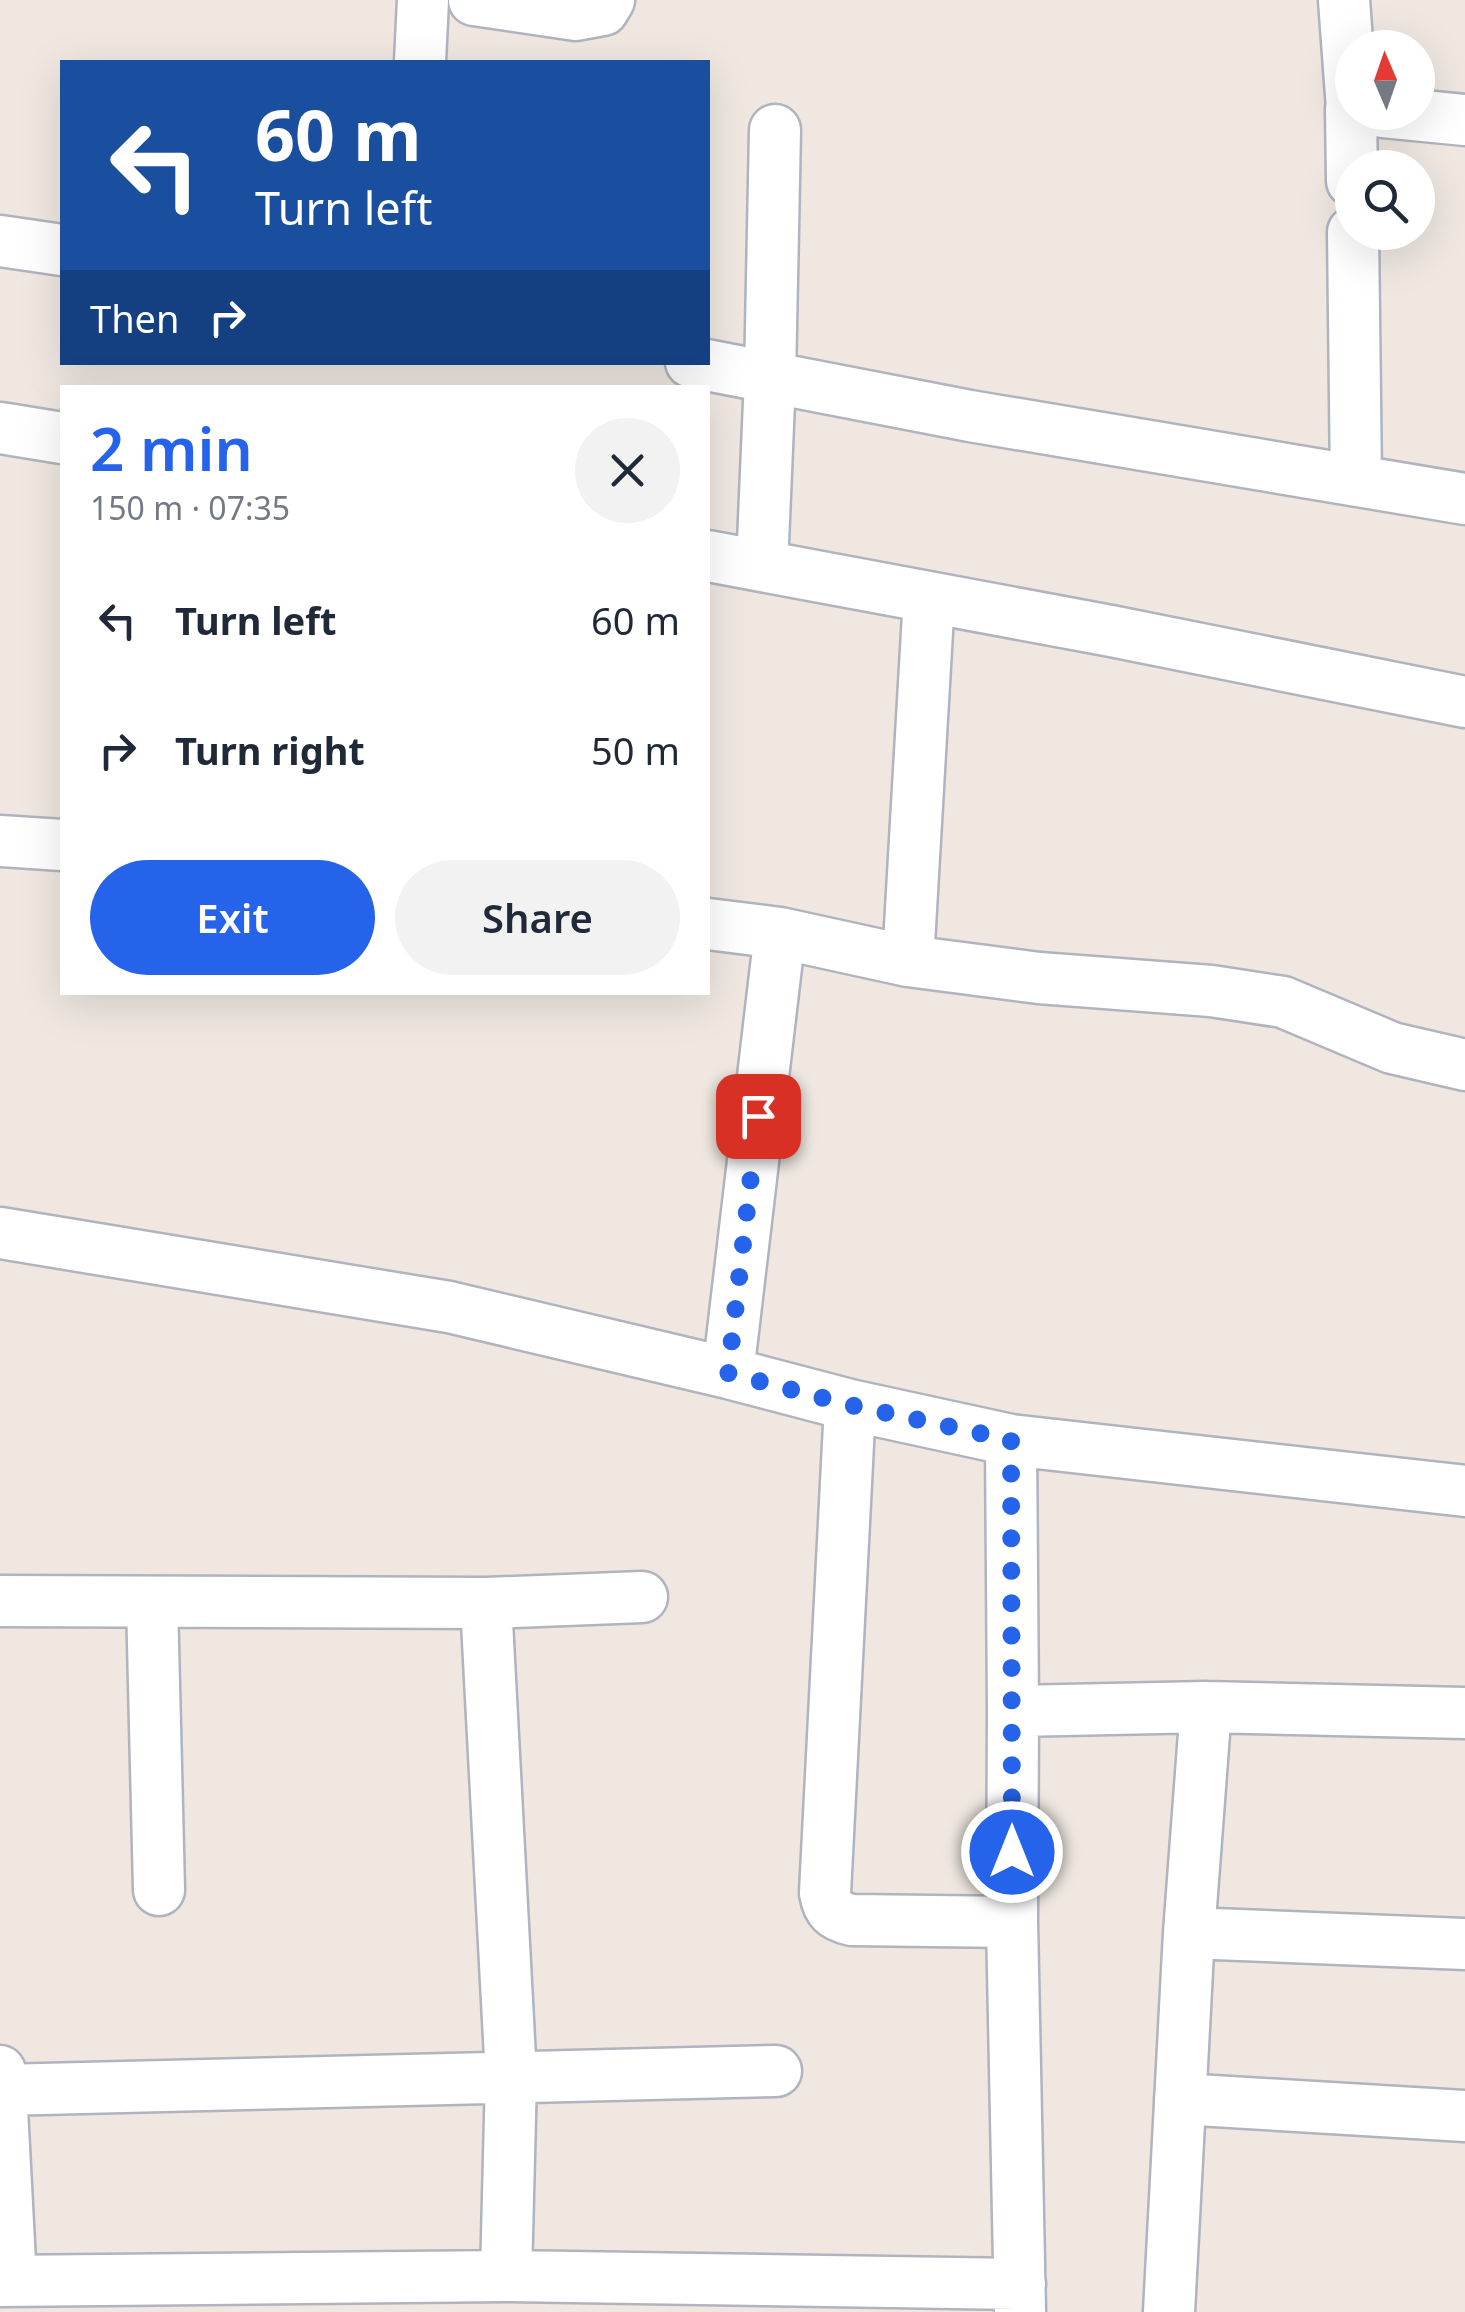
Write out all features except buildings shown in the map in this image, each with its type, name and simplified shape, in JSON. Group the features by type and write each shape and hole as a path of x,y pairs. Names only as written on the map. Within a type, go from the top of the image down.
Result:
{"street":[{"path":"420,60 423,0"},
{"path":"474,0 576,15 603,10 609,0"},
{"path":"1344,0 1346,30"},
{"path":"1435,117 1465,120"},
{"path":"762,566 775,130"},
{"path":"0,241 60,250"},
{"path":"1353,250 1356,480"},
{"path":"705,365 970,416 1465,499"},
{"path":"0,428 60,438"},
{"path":"710,556 1465,702"},
{"path":"908,961 929,597"},
{"path":"0,841 60,845"},
{"path":"710,924 780,933 908,961 1040,978 1212,991 1282,1002 1392,1048 1465,1065"},
{"path":"728,1373 780,933"},
{"path":"0,1233 449,1307 850,1405 1011,1440 1465,1491"},
{"path":"850,1405 824,1892 828,1908 838,1917 852,1920 1012,1922"},
{"path":"0,2070 6,2281 1020,2298 1012,1922 1011,1440"},
{"path":"0,1601 486,1603 642,1598"},
{"path":"152,1602 160,1890"},
{"path":"486,1603 511,2077 517,2288"},
{"path":"1013,1711 1206,1707 1465,1713"},
{"path":"1169,2312 1189,1933 1206,1707"},
{"path":"1189,1933 1465,1944"},
{"path":"1,2090 776,2071"},
{"path":"1180,2098 1465,2116"}],"route":[{"path":"758,1116 728,1373 850,1405 1011,1440 1012,1852"}]}
